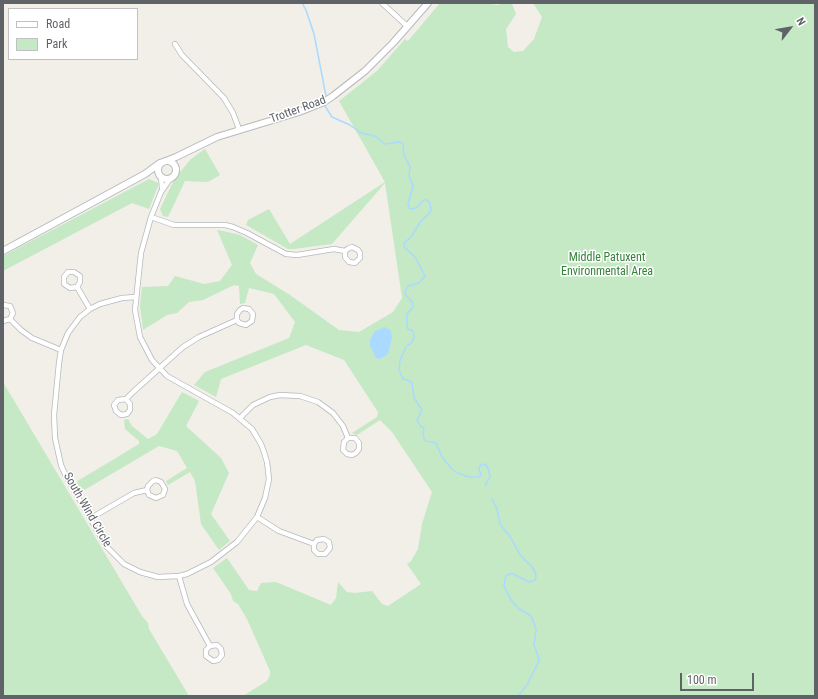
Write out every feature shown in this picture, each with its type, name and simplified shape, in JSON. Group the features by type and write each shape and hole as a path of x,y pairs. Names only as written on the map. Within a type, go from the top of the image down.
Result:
{"street":[{"path":"382,3 407,26"},
{"name":"Trotter Road","path":"3,252 163,162 217,137 239,129 299,112 324,102 365,71 428,3"},
{"path":"175,44 182,55 224,98 233,112 239,129"},
{"path":"144,174 154,174 165,179 170,178 174,175 179,160 183,154"},
{"path":"160,177 157,169 163,162 171,162 176,169"},
{"name":"South Wind Circle","path":"160,177 162,185 161,192"},
{"name":"South Wind Circle","path":"135,297 109,301 90,309 80,317 68,333 61,350 54,415 56,448 65,474 106,546 116,557 128,566 149,575 169,578 203,567 225,553 242,537 257,517 268,489 269,479 267,462 263,448 256,436 240,418 175,381 159,368 148,354 140,337 135,318 135,297 141,253 151,217 161,192 170,178"},
{"path":"151,217 174,225 225,225 233,227 247,233 280,252 291,255 334,250 345,252"},
{"path":"77,287 90,309"},
{"path":"3,305 7,305 12,309 13,313 10,319 3,321"},
{"path":"10,319 20,330 32,338 61,350"},
{"path":"126,399 132,392 190,342 210,331 237,320"},
{"path":"240,418 253,406 270,397 280,395 300,396 310,398 326,407 343,426 348,438"},
{"path":"91,518 134,493 147,490"},
{"path":"257,517 279,531 314,544"},
{"path":"179,576 187,604 210,646"}],"green space":[{"name":"Middle Patuxent Environmental Area","path":"440,3 512,4 516,14 506,29 508,47 514,52 523,51 534,39 542,17 533,3 815,3 815,696 243,696 267,681 270,671 247,619 238,604 233,601 231,594 213,568 227,558 249,590 257,591 261,583 276,582 331,605 336,598 338,582 347,592 355,593 372,591 382,604 388,606 421,584 407,564 411,561 418,549 422,524 432,492 392,432 380,420 357,435 352,433 377,417 378,412 344,360 306,345 221,379 216,397 194,385 205,372 289,338 295,322 274,294 249,288 245,303 240,304 239,286 234,285 203,300 189,302 177,313 167,315 143,330 140,306 142,287 168,286 175,276 204,284 220,281 232,265 217,230 240,235 258,245 250,263 256,274 290,295 339,330 359,332 393,312 402,298 385,183 332,244 288,249 246,225 248,220 269,209 290,244 385,182 339,101 377,71 405,39 408,41"},
{"path":"205,149 220,175 208,182 185,181 168,217 163,216 160,209 175,178 191,159"},
{"path":"149,179 158,183 158,186 149,209 132,203 3,271 3,256"},
{"path":"3,382 142,616 148,623 149,629 189,696 3,696"},
{"path":"182,392 199,401 186,426 221,458 229,473 211,514 230,541 219,550 201,524 195,481 190,472 168,485 166,481 187,468 177,451 159,446 81,492 76,482 139,444 139,441 125,429 124,420 128,419 132,426 148,439 157,434"}],"water":[{"path":"385,327 391,331 392,338 388,354 380,359 376,358 370,345 370,340 375,331"}],"waterway":[{"path":"302,3 306,10 314,34 326,96"},
{"path":"325,106 332,117 350,125 361,133 375,136 385,144 400,142 403,144 404,155 410,167 409,176 413,186 408,204 410,209 416,208 424,200 427,200 430,203 431,210 429,214 421,221 411,237 404,243 404,247 415,257 425,276 419,283 408,286 405,292 406,296 413,304 413,307 407,314 407,325 408,329 413,331 414,337 412,342 406,347 400,360 399,370 403,379 412,383 414,398 422,410 417,420 421,427 424,428 424,439 426,441 436,443 442,457 452,469 458,473 469,477 478,477 481,474 479,470 480,466 482,464 486,465 490,476 485,486"},
{"path":"492,499 497,509 500,524 511,538 520,555 532,567 536,576 535,580 529,582 513,574 509,574 505,579 504,586 511,600 518,608 531,616 536,629 534,645 539,659 538,663 527,685 518,696"}]}
